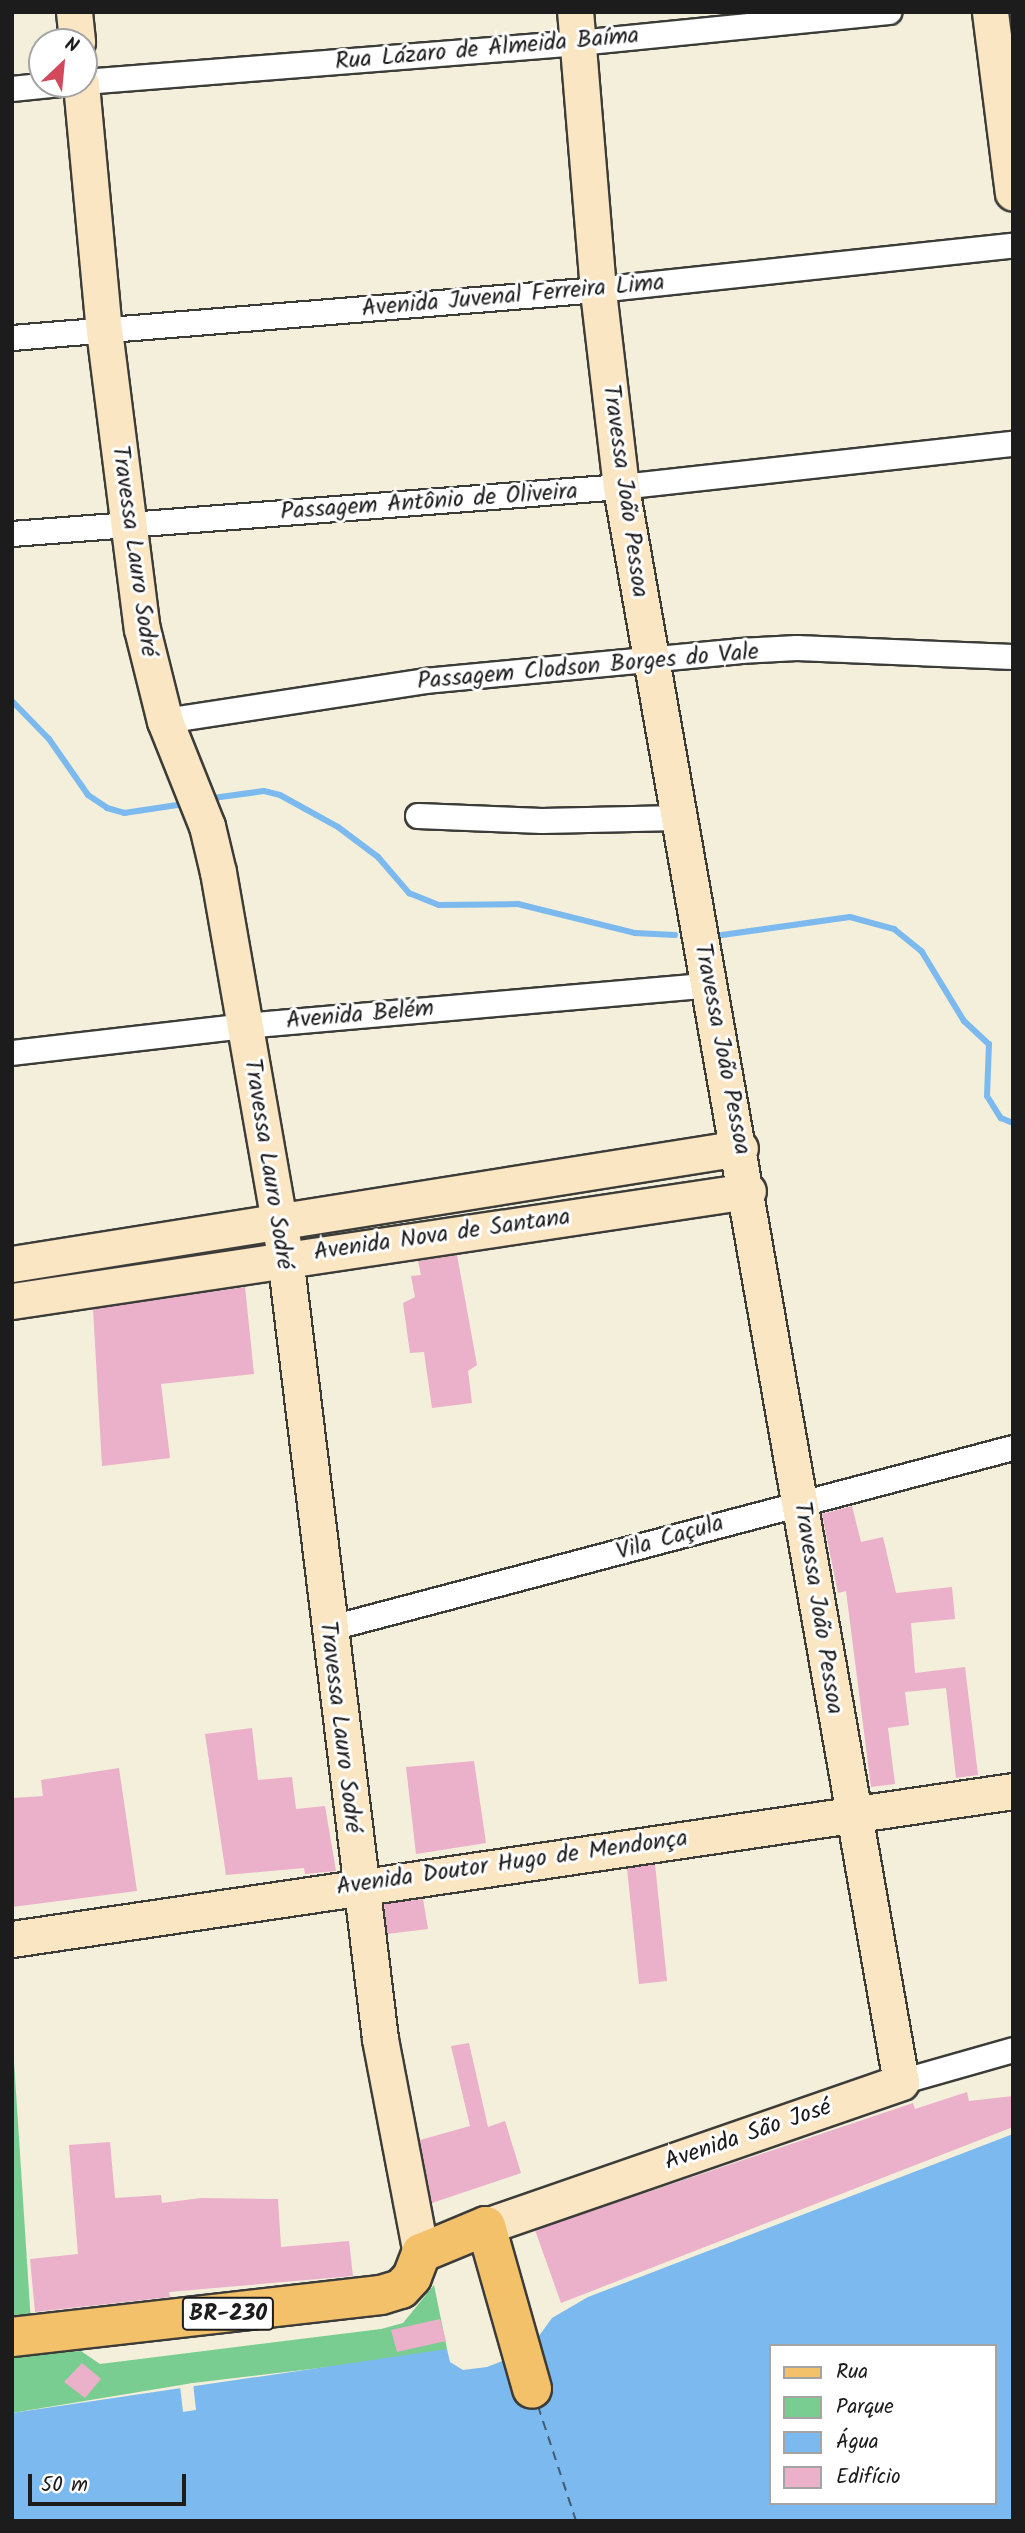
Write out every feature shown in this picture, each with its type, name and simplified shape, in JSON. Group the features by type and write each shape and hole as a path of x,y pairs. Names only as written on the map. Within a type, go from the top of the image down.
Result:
{"main road":[{"path":"421,2253 486,2226 532,2389"},
{"name":"BR-230","path":"12,2337 381,2295 401,2289 412,2277 421,2253"}],"street":[{"name":"Rua Lázaro de Almeida Baíma","path":"98,81 576,28 889,12"},
{"path":"990,12 1013,194"},
{"name":"Travessa João Pessoa","path":"576,28 598,290 621,487 748,1191 852,1814 901,2082"},
{"name":"Travessa Lauro Sodré","path":"84,98 104,330 142,629 165,721 207,826 285,1257 360,1884 387,2079 421,2253"},
{"name":"Avenida Juvenal Ferreira Lima","path":"12,338 598,290 1013,246"},
{"name":"Passagem Antônio de Oliveira","path":"12,534 621,487 1013,444"},
{"name":"Passagem Clodson Borges do Vale","path":"165,721 425,681 797,648 1013,657"},
{"path":"418,816 542,821 679,818"},
{"name":"Avenida Belém","path":"12,1053 245,1026 709,985"},
{"name":"Avenida Nova de Santana","path":"13,1264 740,1148"},
{"name":"Avenida Nova de Santana","path":"16,1300 285,1257 748,1191"},
{"path":"463,1194 468,1231"},
{"path":"13,1264 16,1300"},
{"name":"Vila Caçula","path":"328,1629 453,1600 801,1501 1013,1448"},
{"name":"Avenida Doutor Hugo de Mendonça","path":"12,1939 360,1884 1013,1791"},
{"name":"Avenida São José","path":"486,2226 901,2082 1013,2050"}],"green space":[{"path":"12,2031 31,2323 12,2325"},
{"path":"434,2285 447,2349 430,2355 193,2383 12,2413 12,2357 81,2351 100,2364 381,2329 403,2323"}],"water":[{"path":"1013,2134 1013,2521 12,2521 12,2413 447,2349 450,2362 463,2370 487,2367 528,2351 552,2318 588,2297"}],"pier":[{"path":"193,2383 196,2410 183,2412 180,2386"}],"building":[{"path":"457,1255 477,1365 468,1371 472,1403 432,1408 424,1352 410,1353 403,1303 415,1297 411,1276 421,1275 418,1261"},
{"path":"245,1287 254,1374 161,1384 170,1458 102,1466 93,1309"},
{"path":"852,1506 861,1542 883,1537 896,1593 952,1587 955,1619 911,1623 915,1673 965,1667 978,1775 956,1778 946,1688 905,1692 909,1725 888,1728 895,1784 871,1787 846,1591 838,1593 822,1514"},
{"path":"252,1728 258,1780 292,1777 296,1809 325,1806 336,1871 305,1874 304,1868 226,1875 205,1734"},
{"path":"474,1761 486,1843 416,1854 406,1767"},
{"path":"119,1768 137,1891 12,1907 12,1798 43,1796 41,1780"},
{"path":"655,1864 667,1981 639,1984 627,1868"},
{"path":"423,1899 428,1929 387,1934 384,1904"},
{"path":"469,2043 488,2127 505,2121 521,2173 432,2203 420,2140 470,2126 451,2046"},
{"path":"967,2092 969,2101 1013,2096 1013,2127 561,2303 535,2230 913,2103 915,2109"},
{"path":"110,2142 115,2198 161,2195 162,2203 201,2198 278,2199 281,2247 349,2241 353,2276 169,2292 170,2297 35,2312 30,2259 78,2254 69,2145"},
{"path":"440,2319 446,2341 397,2352 391,2330"},
{"path":"82,2363 101,2379 85,2398 64,2382"}],"waterway":[{"path":"12,701 49,739 88,795 107,808 124,813 177,805"},
{"path":"213,798 264,791 280,795 338,827 378,857 409,893 439,905 518,904 635,933 675,935"},
{"path":"722,935 850,917 894,929 922,952 964,1021 989,1044 987,1096 1001,1118 1013,1123"}],"ferry route":[{"path":"538,2406 576,2521"}]}
